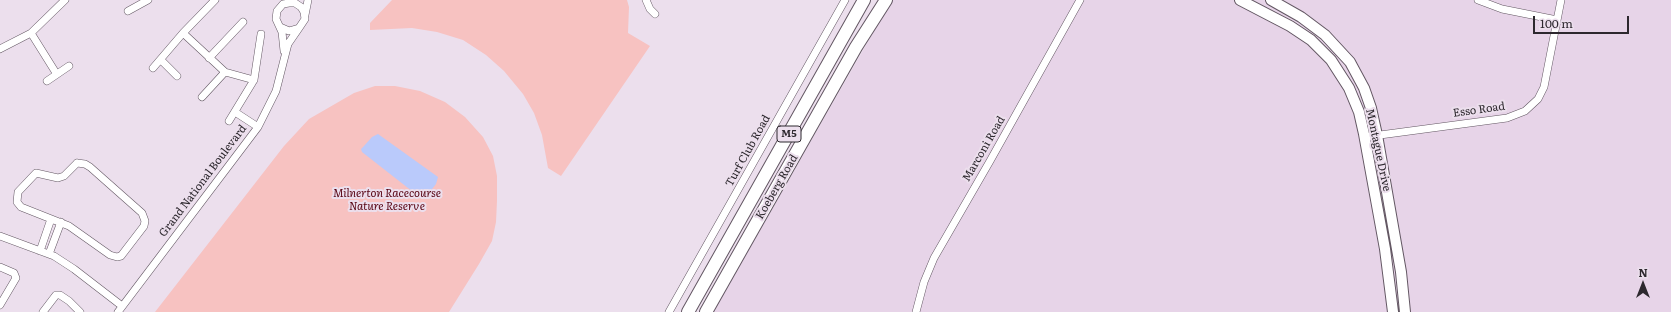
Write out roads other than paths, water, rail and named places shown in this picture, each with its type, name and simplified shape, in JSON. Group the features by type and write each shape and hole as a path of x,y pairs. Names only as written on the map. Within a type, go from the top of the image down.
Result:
{"main road":[{"name":"Koeberg Road","path":"688,312 864,0"},
{"name":"Koeberg Road","path":"706,312 856,48 886,0"},
{"name":"Montague Drive","path":"1240,0 1297,30 1310,40 1326,54 1339,71 1352,93 1359,112 1365,137 1386,256 1393,312"},
{"name":"Montague Drive","path":"1271,0 1316,27 1338,47 1350,62 1364,88 1371,108 1377,135 1400,272 1405,312"}],"street":[{"path":"0,49 31,33 65,0"},
{"path":"132,0 132,9 145,1"},
{"path":"153,68 215,0"},
{"path":"298,0 283,4 277,11 276,19 280,27 289,31 299,28 304,23 308,0"},
{"path":"646,0 650,9 655,14"},
{"name":"Turf Club Road","path":"669,312 845,0"},
{"name":"Marconi Road","path":"916,312 924,282 934,258 1080,0"},
{"path":"1478,0 1502,9 1557,20"},
{"name":"Esso Road","path":"1365,137 1507,118 1525,111 1538,99 1544,86 1561,0"},
{"path":"289,3 301,7 305,15"},
{"path":"209,58 243,22"},
{"name":"Grand National Boulevard","path":"280,27 285,53"},
{"name":"Grand National Boulevard","path":"120,309 259,125 279,80 285,53 290,40 299,28"},
{"path":"31,33 56,73"},
{"path":"183,34 225,72 254,80"},
{"path":"229,121 254,80 261,34"},
{"path":"161,60 178,76"},
{"path":"47,81 56,73 69,66"},
{"path":"202,97 225,72"},
{"path":"236,111 259,125"},
{"path":"80,163 90,167 142,213 145,221 144,226 124,252 117,257 104,251 61,222 21,207 17,202 18,192 36,174 58,178 64,176 74,165 80,163"},
{"path":"40,251 51,219"},
{"path":"49,254 61,222"},
{"path":"0,236 49,254 74,269 120,309"},
{"path":"0,267 14,273 16,278 0,305"},
{"path":"43,312 56,295 60,295 69,301 80,312"}],"water":[{"path":"378,134 438,177 436,184 425,198 408,188 362,152 361,149 372,137"}],"park label":[{"name":"Milnerton Racecourse Nature Reserve","path":"387,200"}]}
